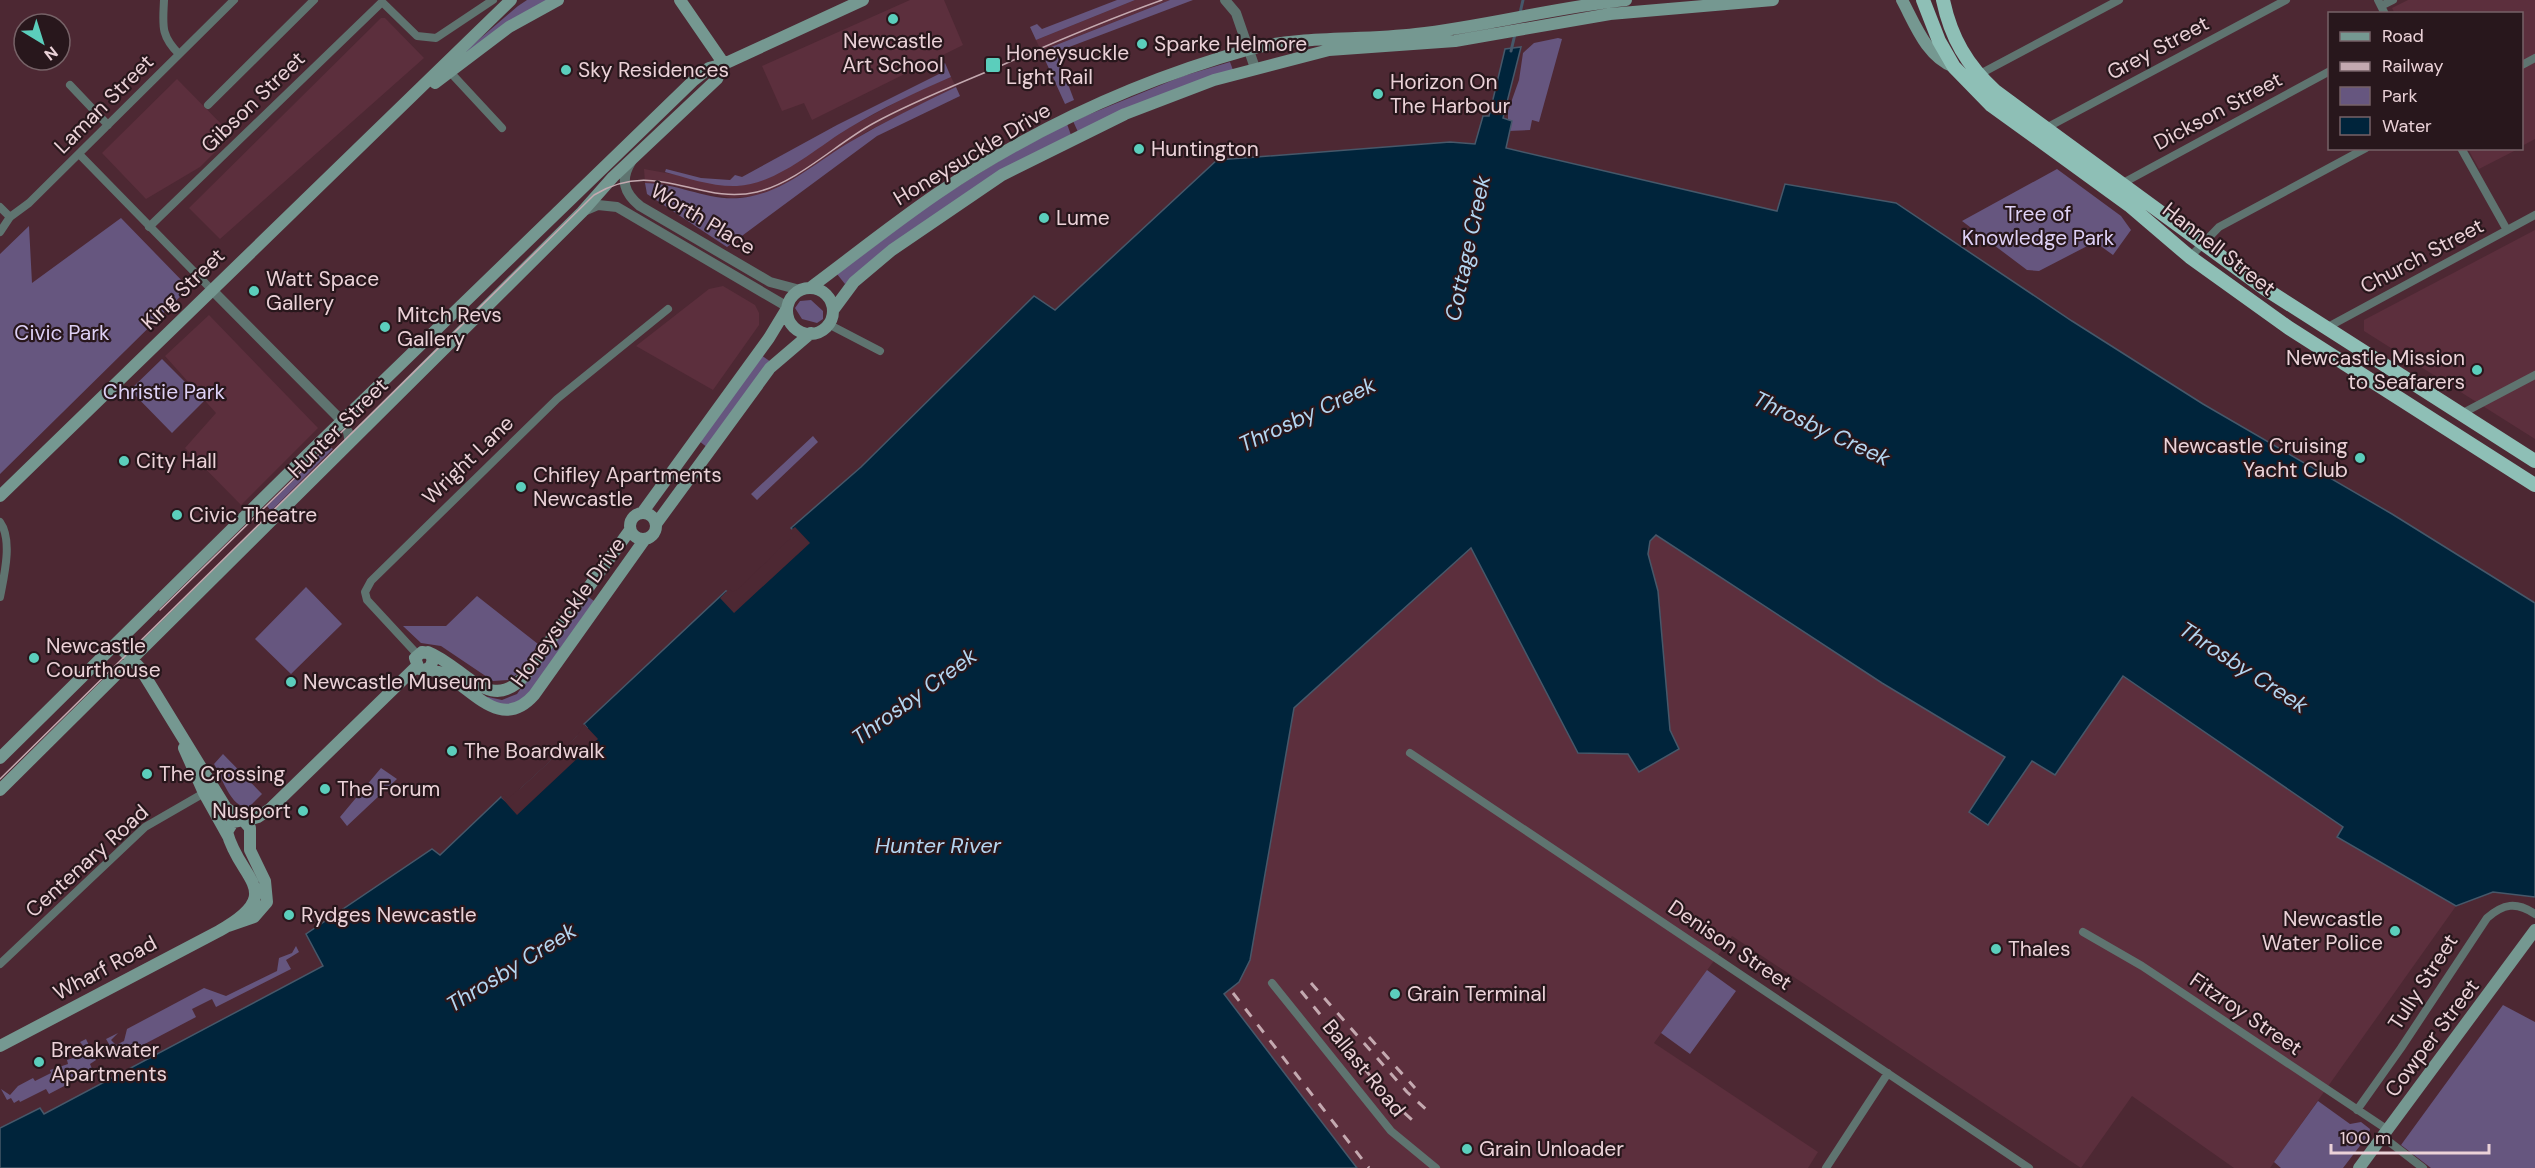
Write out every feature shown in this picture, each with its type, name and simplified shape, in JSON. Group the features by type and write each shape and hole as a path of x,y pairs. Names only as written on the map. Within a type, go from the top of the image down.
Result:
{"highway":[{"name":"Hannell Street","path":"1923,0 1939,41 1954,67 1991,105 2129,205 2190,257 2289,328 2535,485"},
{"name":"Hannell Street","path":"1942,0 1954,40 1978,75 1995,91 2123,183 2201,243 2326,328 2535,461"}],"main road":[{"name":"King Street","path":"0,496 511,0"},
{"name":"King Street","path":"395,112 509,27 558,0"},
{"path":"680,0 724,64"},
{"name":"Hunter Street","path":"0,758 694,80 709,68 724,64 863,0"},
{"name":"Honeysuckle Drive","path":"834,309 854,282 892,250 1002,176 1125,114 1255,68 1329,50 1435,43 1626,0"},
{"name":"Honeysuckle Drive","path":"1531,22 1773,0"},
{"path":"1902,0 1930,51 1941,61 1954,67"},
{"name":"Honeysuckle Drive","path":"805,289 938,193 1032,136 1149,83 1250,50 1295,40 1388,37 1504,27"},
{"name":"Hunter Street","path":"0,790 582,212 610,180 717,79 724,64"},
{"path":"805,289 826,297 834,309 830,325 811,333 766,373 656,524 654,534 645,539 638,538 630,530 632,518 642,513 769,338 786,308 792,295 805,289"},
{"path":"786,308 793,324 811,333"},
{"path":"642,513 651,515 656,524"},
{"name":"Honeysuckle Drive","path":"422,661 446,661 488,690 503,692 510,690 526,674 630,530"},
{"name":"Honeysuckle Drive","path":"422,661 497,709 514,710 522,707 534,695 645,539"},
{"path":"117,644 132,659 173,722 209,790 256,893 251,906 228,926"},
{"path":"229,837 230,824 262,815 277,803 422,661"},
{"path":"209,790 250,828 250,850 267,886 267,902 254,917 228,926"},
{"path":"229,837 240,844 250,837 277,803"},
{"name":"Wharf Road","path":"0,1046 228,926"},
{"name":"Cowper Street","path":"2360,1168 2535,930"}],"street":[{"path":"164,0 163,33 168,43 179,54"},
{"name":"Laman Street","path":"0,232 10,217 29,203 80,154 234,0"},
{"path":"208,105 314,0"},
{"path":"383,1 417,36 436,38 493,0"},
{"path":"1225,0 1236,13"},
{"path":"1235,0 1236,13 1255,68"},
{"path":"1978,75 2105,3 2119,0"},
{"name":"Grey Street","path":"2046,128 2286,0"},
{"path":"2381,7 2393,0"},
{"name":"Gibson Street","path":"149,227 383,1"},
{"path":"450,72 502,128"},
{"name":"Dickson Street","path":"2123,183 2328,72"},
{"path":"70,85 108,125"},
{"path":"2190,257 2201,243 2219,227 2362,150"},
{"path":"2462,150 2507,230"},
{"path":"80,154 342,422 349,434 350,443"},
{"name":"Worth Place","path":"637,155 627,169 624,184 628,195 640,206 770,282 805,289"},
{"name":"Worth Place","path":"582,212 598,205 617,207 786,308"},
{"path":"0,207 10,217"},
{"name":"Church Street","path":"2326,328 2535,216"},
{"name":"Wright Lane","path":"422,661 369,602 365,595 367,586 518,435 597,365 668,309"},
{"path":"830,325 880,351"},
{"path":"2461,414 2535,375"},
{"path":"0,522 5,530 2,541 7,555 0,597"},
{"name":"Denison Street","path":"1410,753 2029,1168"},
{"name":"Centenary Road","path":"0,964 145,827 209,790"},
{"name":"Tully Street","path":"2357,1110 2402,1048 2487,918 2498,908 2508,905 2518,905 2535,914"},
{"name":"Fitzroy Street","path":"2083,932 2142,966 2357,1110 2423,1168"},
{"name":"Ballast Road","path":"1272,983 1391,1131 1436,1168"},
{"path":"1826,1168 1888,1073"}],"shaded area":[{"path":"910,0 944,0 963,45 812,120 804,103 782,111 762,66"},
{"path":"1135,0 1170,0 1041,51 1036,40"},
{"path":"2408,0 2535,0 2535,139 2523,145 2523,12 2394,12 2392,8"},
{"path":"381,18 385,18 424,58 220,239 189,208"},
{"path":"951,77 956,87 868,131 776,190 755,196 731,198 666,184 645,183 644,169 737,186 769,178 850,127 917,91"},
{"path":"177,79 232,135 200,167 146,199 102,153"},
{"path":"2469,150 2516,150 2479,169"},
{"path":"2535,230 2535,439 2364,331 2364,320"},
{"path":"723,286 755,305 759,313 759,325 713,390 636,346 709,289"},
{"path":"209,315 318,428 241,505 185,448 216,413 165,356"},
{"path":"1656,534 2006,758 1969,812 1988,825 2032,761 2055,775 2122,675 2343,827 2337,837 2456,906 2270,1168 2234,1168 2132,1096 2081,1168 1732,936 1654,1043 1818,1152 1808,1168 1357,1168 1224,994 1239,982 1250,960 1294,708 1472,548 1578,753 1670,730 1658,591 1648,554 1650,541"}],"green space":[{"path":"527,0 547,0 448,66 518,6"},
{"path":"1117,0 1135,0 1036,40 1030,27 1037,24 1042,29"},
{"path":"1170,0 1193,0 1056,52 1074,100 1065,104 1041,51"},
{"path":"1562,39 1539,122 1532,120 1530,130 1508,131 1508,111 1519,80 1523,53 1534,43"},
{"path":"1230,62 1233,70 1078,132 1073,121 1183,76"},
{"path":"945,63 951,77 874,114 796,164 767,179 752,184 728,186 700,182 665,172 666,169 701,178 730,180 735,175 742,177 837,125 941,73 938,67"},
{"path":"956,87 960,96 877,136 727,247 647,194 645,183 728,198 740,198 770,191 902,113"},
{"path":"1067,124 1071,135 876,258 845,284 837,274 933,202 1012,153"},
{"name":"Tree of Knowledge Park","path":"2057,169 2121,216 2131,230 2113,255 2095,242 2039,271 2027,270 1962,221"},
{"name":"Civic Park","path":"121,218 189,288 0,474 0,254 29,226 32,283"},
{"path":"811,300 823,311 823,319 817,323 802,319 795,308 800,301"},
{"path":"761,355 771,362 708,448 699,441"},
{"name":"Christie Park","path":"162,359 204,401 172,433 130,390"},
{"path":"813,436 818,442 757,500 751,494"},
{"path":"329,446 333,449 271,511 267,506"},
{"path":"306,587 342,624 291,674 255,639"},
{"path":"477,596 538,644 522,671 508,680 493,681 441,646 421,643 403,626 446,626"},
{"path":"587,596 597,603 531,695 508,708 486,699 488,697 502,700 517,694"},
{"path":"223,754 262,794 249,807 237,803 232,798 214,764"},
{"path":"381,768 397,779 347,826 340,817"},
{"path":"296,946 299,952 286,960 291,969 216,1007 212,999 192,1009 196,1017 120,1057 116,1050 113,1051 106,1039 118,1033 111,1040 116,1045 124,1041 127,1029 204,988 226,996 277,971 279,958 292,953"},
{"path":"1707,970 1736,991 1690,1054 1661,1033"},
{"path":"2503,1005 2535,1022 2535,1168 2431,1168 2401,1145"},
{"path":"86,1039 96,1060 90,1064 93,1071 49,1094 46,1089 20,1102 19,1100 14,1103 11,1098 7,1100 1,1089 10,1095 18,1086 33,1078 35,1081 51,1073 50,1070 68,1064 67,1060 89,1053 80,1042"},
{"path":"2318,1101 2350,1124 2361,1122 2370,1129 2369,1134 2343,1168 2281,1168 2274,1162"}],"water":[{"name":"Hunter River","path":"1521,47 1503,118 1512,121 1506,148 1777,211 1785,184 1896,203 2072,321 2203,404 2392,514 2535,603 2535,897 2493,892 2456,906 2337,837 2343,827 2123,676 2055,775 2032,761 1988,825 1969,812 2005,757 1882,683 1656,535 1650,541 1648,554 1658,591 1670,730 1679,749 1639,772 1628,754 1578,753 1471,548 1294,708 1250,960 1239,982 1224,994 1357,1168 0,1168 0,1128 40,1108 44,1114 323,966 306,934 432,849 440,855 501,797 507,802 587,728 584,724 726,591 734,595 797,534 791,528 861,467 1034,296 1055,310 1217,160 1450,142 1475,144 1483,116 1489,116 1505,49"}],"pier":[{"path":"795,527 810,543 734,613 720,598 729,589 733,592 738,589 791,538 793,534 790,531"},
{"path":"584,724 598,739 517,815 501,797 504,795 507,799 522,787 577,736"}],"waterway":[{"path":"1520,13 1523,0"},
{"path":"1511,51 1515,34"}],"tram line":[{"path":"0,779 594,195 616,185 637,180 677,184 715,193 736,195 772,187 802,171 860,131 904,108 1079,32 1162,0"},
{"path":"160,610 361,413"}],"railway":[{"path":"1311,983 1407,1092 1430,1113"},
{"path":"1301,991 1390,1100 1419,1126"},
{"path":"1233,993 1369,1168"},
{"path":"1369,1037 1415,1088"}],"place":[{"name":"Newcastle Art School","path":"893,19"},
{"name":"Sparke Helmore","path":"1142,44"},
{"name":"Honeysuckle Light Rail","path":"993,65"},
{"name":"Sky Residences","path":"566,70"},
{"name":"Horizon On The Harbour","path":"1378,94"},
{"name":"Huntington","path":"1139,149"},
{"name":"Lume","path":"1044,218"},
{"name":"Watt Space Gallery","path":"254,291"},
{"name":"Mitch Revs Gallery","path":"385,327"},
{"name":"Newcastle Mission to Seafarers","path":"2477,370"},
{"name":"Newcastle Cruising Yacht Club","path":"2360,458"},
{"name":"City Hall","path":"124,461"},
{"name":"Chifley Apartments Newcastle","path":"521,487"},
{"name":"Civic Theatre","path":"177,515"},
{"name":"Newcastle Courthouse","path":"34,658"},
{"name":"Newcastle Museum","path":"291,682"},
{"name":"The Boardwalk","path":"452,751"},
{"name":"The Crossing","path":"147,774"},
{"name":"The Forum","path":"325,789"},
{"name":"Nusport","path":"303,811"},
{"name":"Rydges Newcastle","path":"289,915"},
{"name":"Newcastle Water Police","path":"2395,931"},
{"name":"Thales","path":"1996,949"},
{"name":"Grain Terminal","path":"1395,994"},
{"name":"Breakwater Apartments","path":"39,1062"},
{"name":"Grain Unloader","path":"1467,1149"}],"water label":[{"name":"Cottage Creek","path":"1467,248"},
{"name":"Throsby Creek","path":"1307,414"},
{"name":"Throsby Creek","path":"1822,428"},
{"name":"Throsby Creek","path":"2244,667"},
{"name":"Throsby Creek","path":"914,696"},
{"name":"Throsby Creek","path":"511,967"}]}
